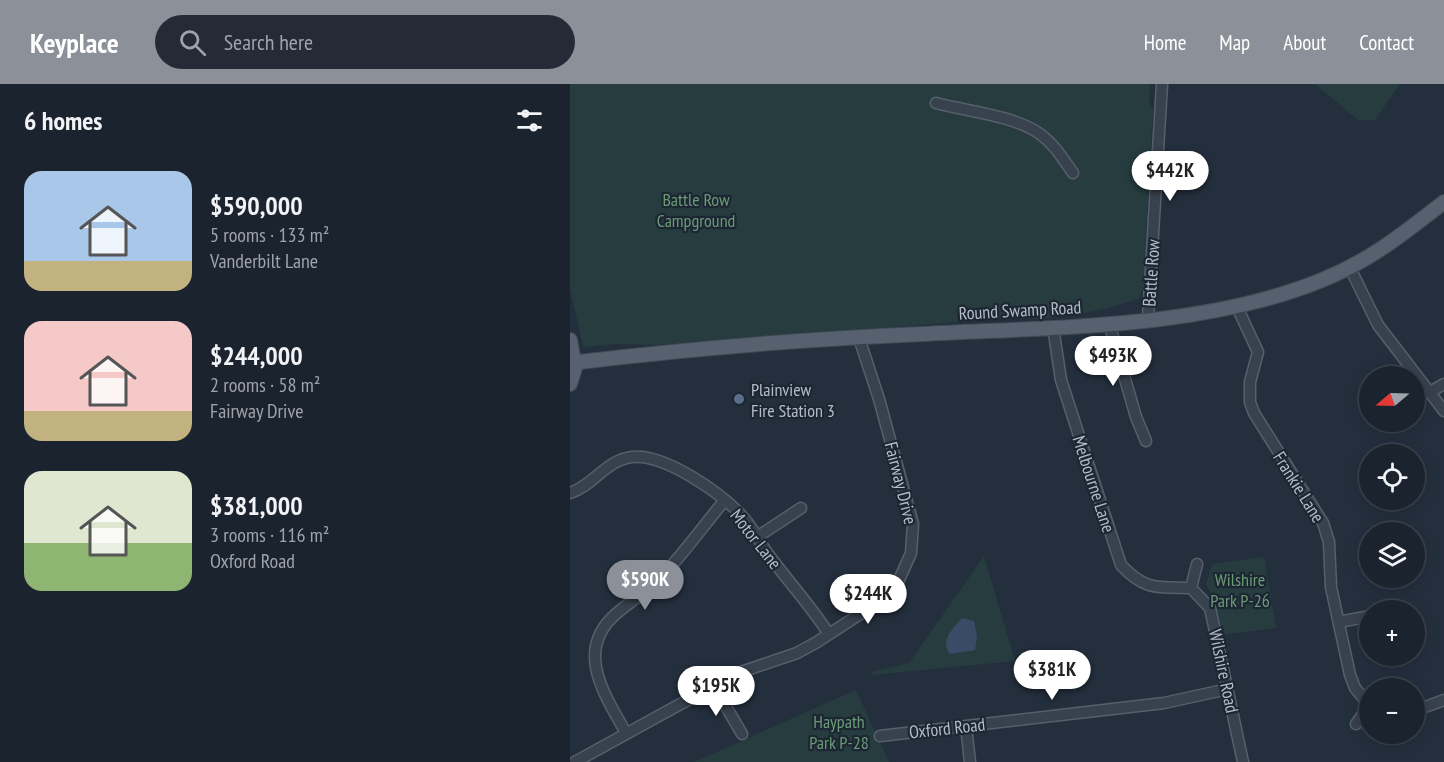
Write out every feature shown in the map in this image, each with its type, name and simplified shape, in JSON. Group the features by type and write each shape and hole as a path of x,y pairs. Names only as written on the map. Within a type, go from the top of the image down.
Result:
{"main road":[{"name":"Round Swamp Road","path":"572,363 682,350 1109,323 1237,307 1290,292 1376,255 1444,202"},
{"path":"570,340 572,363 570,384"}],"street":[{"name":"Battle Row","path":"1148,318 1162,84"},
{"path":"936,104 1023,125 1040,134 1058,151 1073,173"},
{"path":"1350,268 1378,325 1444,411"},
{"name":"Frankie Lane","path":"1237,307 1258,352 1250,382 1250,402 1260,425 1323,523 1329,542 1331,587 1338,622 1352,682 1359,692"},
{"path":"1109,323 1136,417 1146,441"},
{"name":"Melbourne Lane","path":"1053,327 1062,380 1121,565 1133,578 1152,587 1191,588"},
{"name":"Fairway Drive","path":"575,762 735,674 797,653 891,591 906,567 913,542 910,510 859,338"},
{"path":"1430,392 1444,384"},
{"name":"Motor Lane","path":"570,493 580,489 608,466 620,460 642,457 662,463 701,483 744,517 781,571 808,603 828,634"},
{"path":"626,733 596,674 594,656 600,634 616,613 641,597 664,575 725,500"},
{"path":"757,537 801,508"},
{"path":"1191,588 1197,564"},
{"name":"Wilshire Road","path":"1191,588 1202,596 1210,608 1243,762"},
{"path":"1338,622 1359,618"},
{"path":"714,686 742,734"},
{"name":"Oxford Road","path":"880,736 1164,703 1228,689"},
{"path":"1425,707 1444,700"},
{"path":"1356,724 1359,720"},
{"path":"966,726 970,762"}],"green space":[{"name":"Battle Row Campground","path":"570,84 1150,84 1149,104 1153,109 1143,288 1138,299 1090,312 1058,317 1010,318 656,345 618,344 583,347 570,288"},
{"path":"1315,84 1400,84 1375,120 1358,120"},
{"path":"984,556 1015,661 872,675 871,672 909,663"},
{"name":"Wilshire Park P-26","path":"1264,557 1276,628 1221,635 1216,606 1206,584 1212,564"},
{"name":"Haypath Park P-28","path":"856,690 889,762 694,762"}],"water":[{"path":"962,618 974,621 977,637 975,650 950,654 947,649 947,640"}],"place":[{"name":"Plainview Fire Station 3","path":"739,399"}]}
